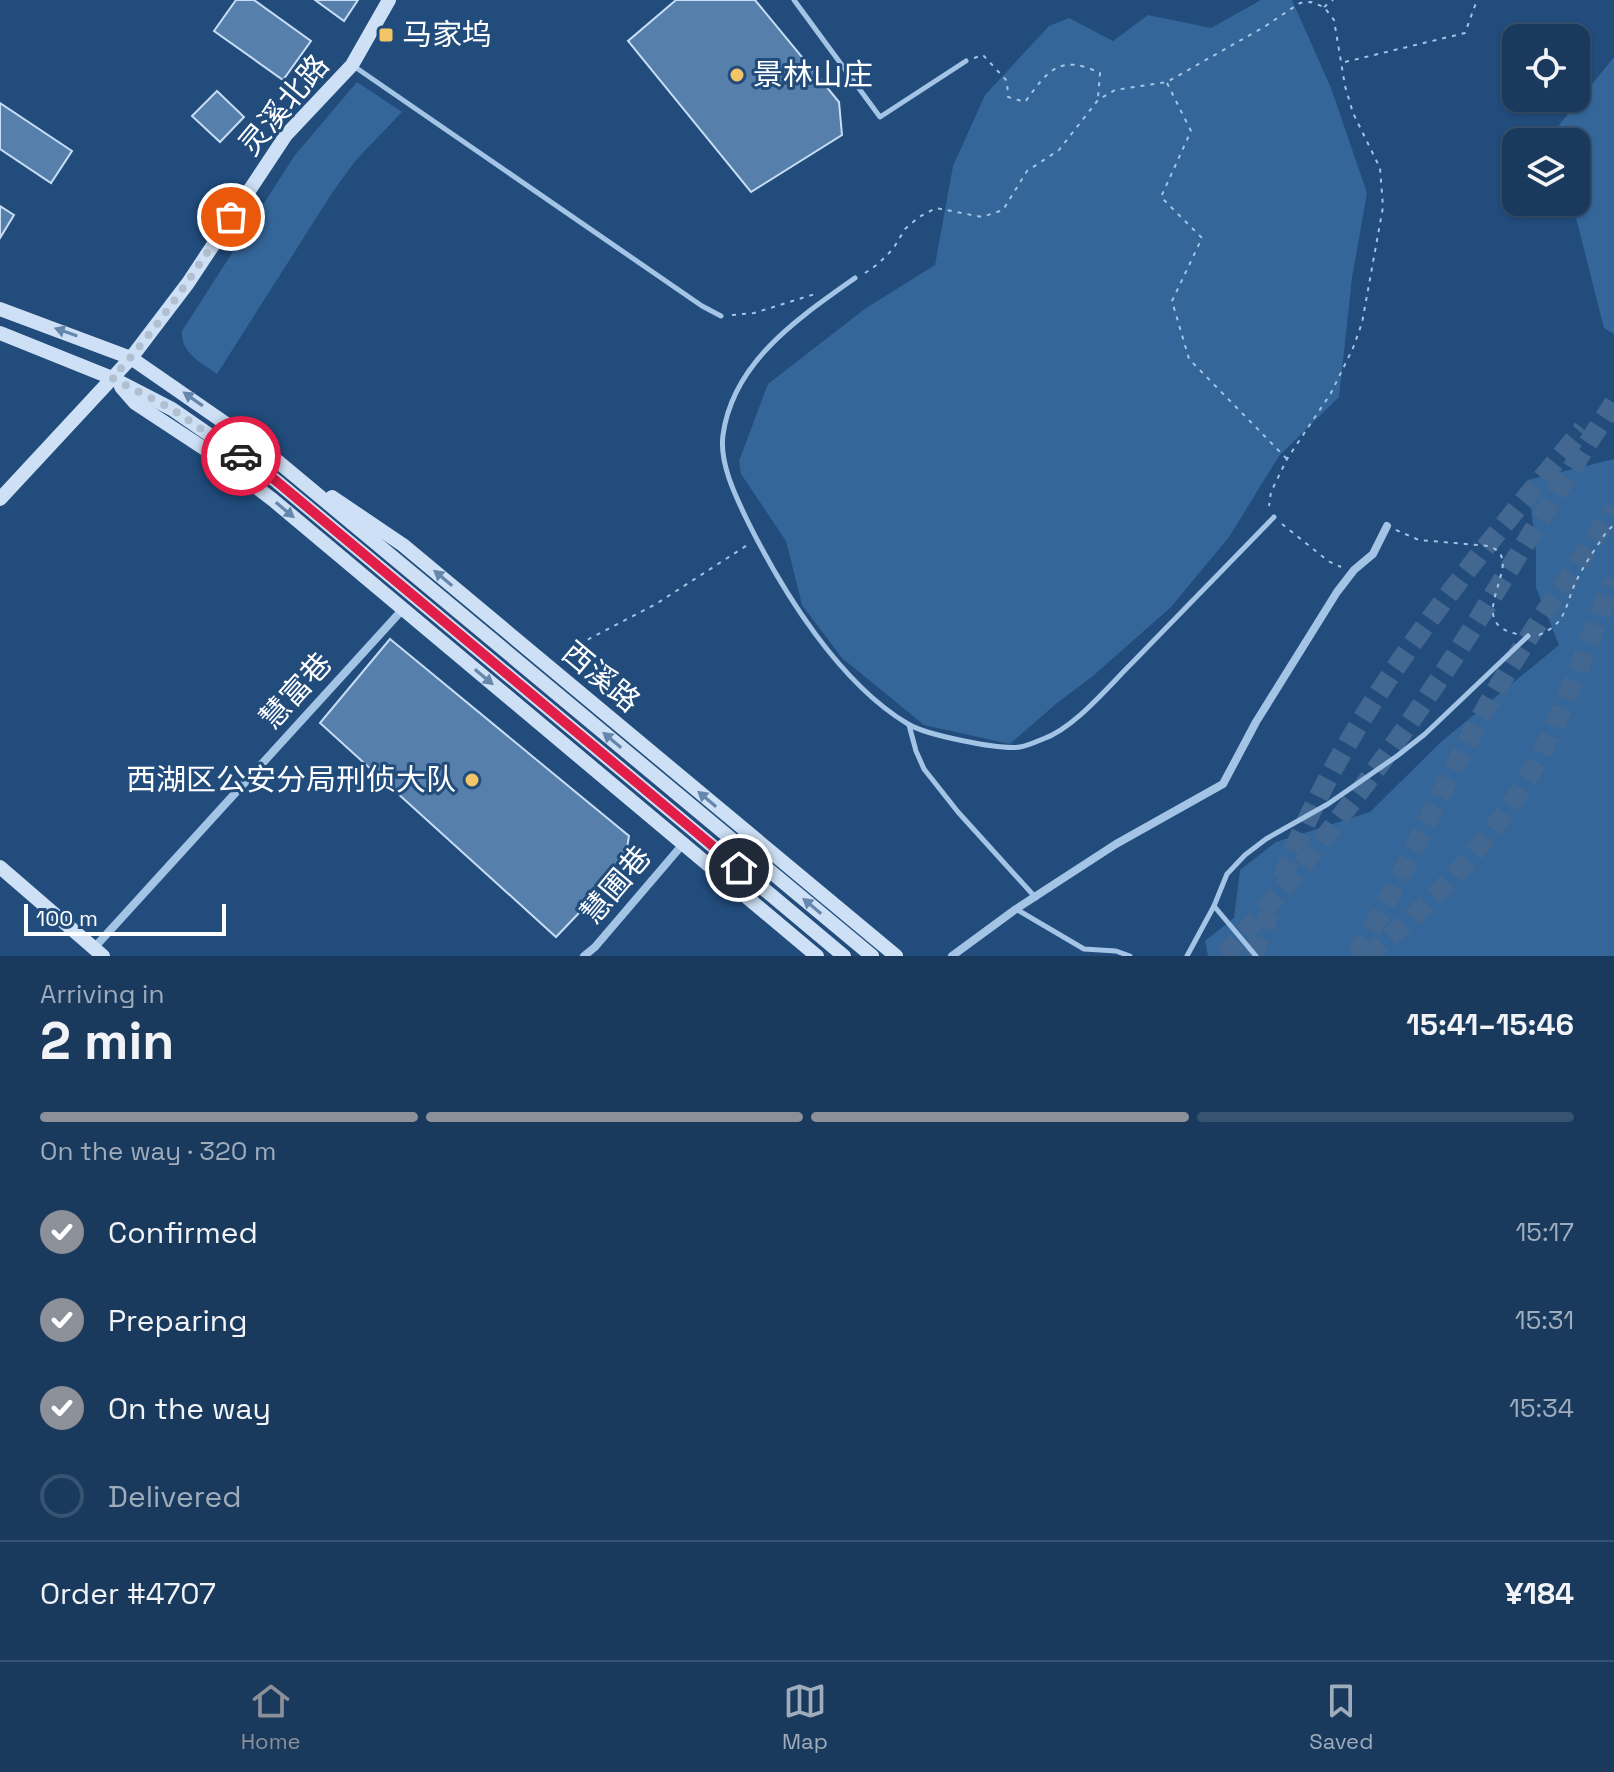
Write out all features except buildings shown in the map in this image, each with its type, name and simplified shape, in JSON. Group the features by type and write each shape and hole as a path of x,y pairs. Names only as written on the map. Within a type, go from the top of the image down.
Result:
{"main road":[{"name":"灵溪北路","path":"0,499 131,358 188,283 286,135 352,65 391,3"},
{"name":"西溪路","path":"0,309 131,358 403,545 896,956"},
{"name":"西溪路","path":"0,333 112,378 172,409 275,480 844,956"},
{"name":"西溪路","path":"112,378 135,403 220,459 404,609 817,956"},
{"name":"西溪路","path":"264,450 872,956"},
{"path":"0,867 98,952"}],"street":[{"path":"952,956 1016,909 1116,844 1223,784 1256,722 1337,592 1354,570 1373,554 1387,526"},
{"name":"慧富巷","path":"98,952 404,609"},
{"name":"慧圃巷","path":"584,956 683,844"}],"lane":[{"path":"794,0 880,117 966,61"},
{"path":"352,65 702,306 721,316"},
{"path":"855,278 781,333 758,358 731,407 722,437 727,469 739,503 791,598 821,641 860,684 888,710 909,724 923,731 984,744 1018,747 1053,735 1101,694 1274,517"},
{"path":"1187,956 1227,874 1245,855 1266,839 1328,804 1397,756 1425,734 1528,636"},
{"path":"909,724 924,769 958,812 1036,898"},
{"path":"1214,906 1256,956"},
{"path":"1016,909 1084,949 1116,951 1130,956"}],"path":[{"path":"1324,7 1333,0"},
{"path":"1343,62 1465,33 1477,0"},
{"path":"855,278 878,264 893,249 905,229 936,208 982,217 1003,210 1027,171 1059,150 1098,100 1115,90 1167,82 1300,3 1311,2 1324,7 1334,20 1345,86 1353,113 1380,168 1381,227 1368,279 1362,323 1353,348 1331,393 1287,459 1271,492 1269,506 1274,517 1328,561 1354,570"},
{"path":"966,61 983,55 1007,81 1008,97 1025,102 1041,80 1062,65 1078,63 1100,73 1098,100"},
{"path":"1167,82 1191,131 1161,197 1202,238 1172,301 1189,359 1287,459"},
{"path":"721,316 754,313 822,292"},
{"path":"1387,526 1419,540 1497,549 1503,564 1493,614 1498,625 1506,631 1528,636 1541,635 1564,616 1574,586 1607,531 1614,525"},
{"path":"555,671 585,641 656,604 756,539"}],"shaded area":[{"path":"1261,0 1292,0 1331,88 1367,193 1352,278 1339,397 1279,456 1229,537 1171,607 1010,744 924,725 842,658 802,605 786,541 741,474 739,461 768,384 866,308 935,265 953,166 985,95 1049,26 1069,18 1113,41 1148,15 1211,28"},
{"path":"1614,57 1614,334 1604,328 1576,216 1590,216 1590,128 1560,128 1559,125 1570,112 1590,112 1590,87"},
{"path":"357,82 402,112 356,160 334,190 217,374 188,351 182,331 295,155"},
{"path":"1614,459 1614,956 1208,956 1205,941 1234,918 1240,870 1276,842 1370,812 1442,741 1559,645 1536,588 1536,553 1528,480"}],"tunnel":[{"path":"1224,956 1294,876 1391,748 1481,615 1614,403"},
{"path":"1282,879 1309,816 1376,698 1454,587 1583,429"},
{"path":"1356,956 1487,706 1614,509"},
{"path":"1366,956 1441,889 1506,812 1551,733 1614,580"},
{"path":"1253,956 1270,912"}],"way so far":[{"path":"231,217 188,283 112,378 172,409 241,456"}],"place":[{"name":"马家坞","path":"386,35"},
{"name":"景林山庄","path":"737,75"},
{"name":"西湖区公安分局刑侦大队","path":"472,780"}],"route":[{"path":"241,456 275,480 739,868"}]}
